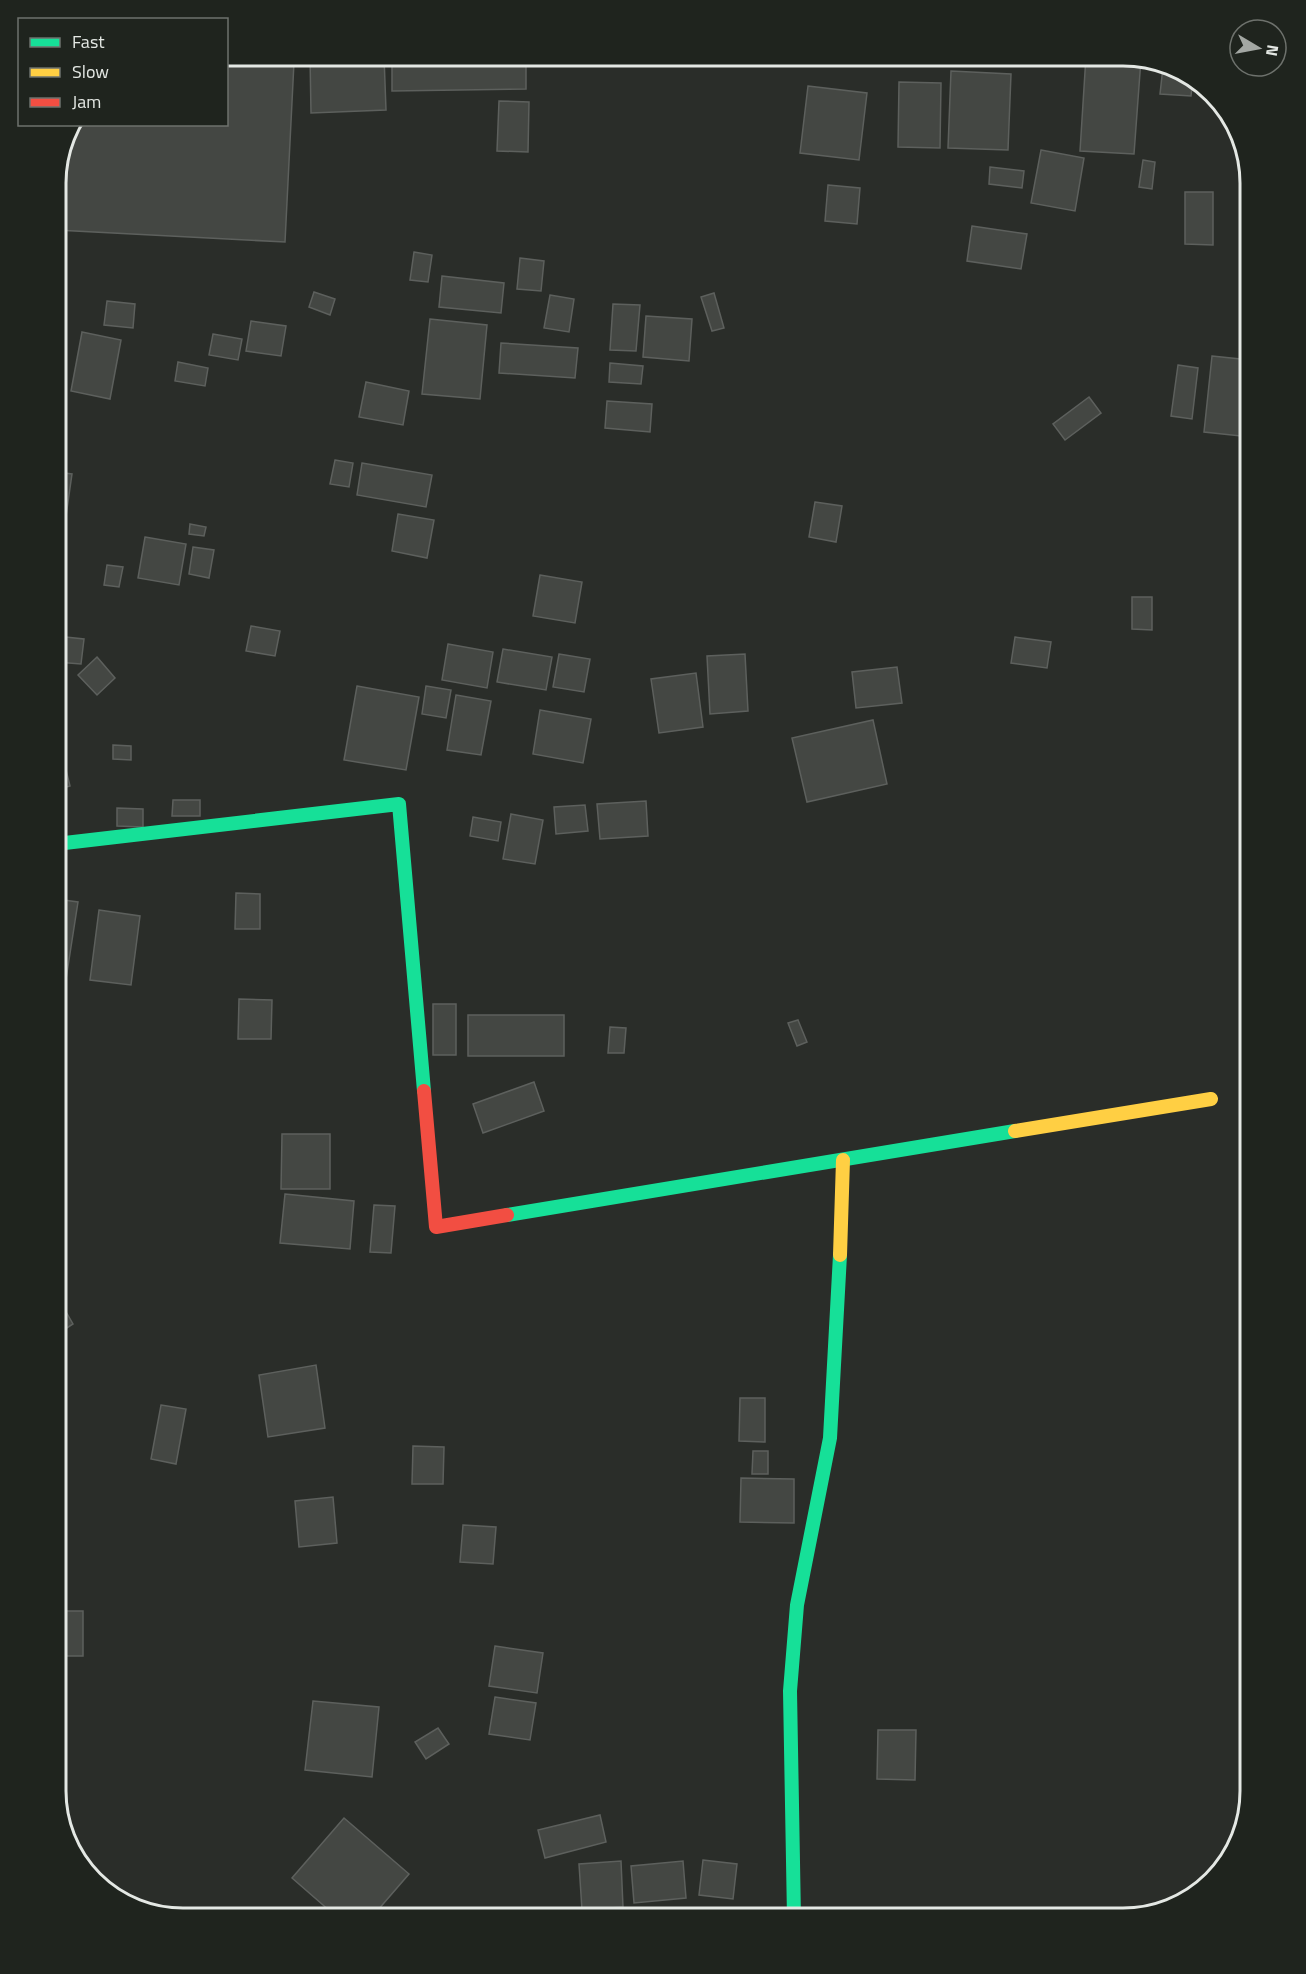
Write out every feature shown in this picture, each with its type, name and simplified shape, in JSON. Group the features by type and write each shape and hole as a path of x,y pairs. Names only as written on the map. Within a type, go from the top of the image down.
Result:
{"street":[{"path":"66,843 399,804 436,1227 1211,1099"},
{"path":"794,1908 790,1691 797,1605 830,1438 837,1334 843,1160"}],"building":[{"path":"228,66 294,66 285,242 66,231 66,176 70,153 78,131 81,126 228,126"},
{"path":"310,66 384,66 386,110 311,113"},
{"path":"392,66 526,66 526,89 392,91"},
{"path":"1085,66 1140,67 1134,154 1080,151"},
{"path":"951,71 1011,74 1008,150 948,148"},
{"path":"1162,73 1192,89 1191,96 1160,94"},
{"path":"899,82 941,83 940,148 898,147"},
{"path":"808,86 867,93 859,160 800,153"},
{"path":"499,101 529,102 528,152 497,151"},
{"path":"1041,150 1084,158 1075,211 1031,203"},
{"path":"1143,160 1155,162 1152,189 1139,187"},
{"path":"990,167 1024,171 1022,188 989,184"},
{"path":"828,185 860,188 857,224 825,221"},
{"path":"1185,192 1213,192 1213,245 1185,244"},
{"path":"972,226 1027,234 1021,269 967,261"},
{"path":"414,252 432,255 428,282 410,280"},
{"path":"520,258 544,261 541,291 517,289"},
{"path":"442,276 504,283 501,313 439,307"},
{"path":"314,292 335,299 330,315 309,307"},
{"path":"714,293 724,328 712,331 701,297"},
{"path":"550,295 574,299 569,332 544,328"},
{"path":"107,301 135,304 133,328 104,325"},
{"path":"613,304 640,305 636,351 610,350"},
{"path":"646,316 692,319 689,361 643,357"},
{"path":"430,319 487,325 480,399 422,394"},
{"path":"251,321 286,326 281,356 246,351"},
{"path":"82,332 121,340 110,399 71,391"},
{"path":"213,334 242,339 238,360 209,355"},
{"path":"501,343 578,348 575,378 499,373"},
{"path":"1212,356 1240,359 1240,436 1204,432"},
{"path":"178,362 208,368 205,386 175,381"},
{"path":"610,363 643,366 641,384 609,382"},
{"path":"1178,365 1198,368 1192,419 1171,416"},
{"path":"366,382 409,391 403,425 359,417"},
{"path":"1089,397 1101,413 1065,440 1053,424"},
{"path":"607,401 652,404 650,432 605,428"},
{"path":"335,460 353,463 349,487 330,484"},
{"path":"362,463 432,475 426,507 357,495"},
{"path":"66,473 72,474 66,516"},
{"path":"815,502 842,506 836,542 809,537"},
{"path":"398,514 434,520 427,558 392,551"},
{"path":"190,524 206,527 204,536 189,534"},
{"path":"145,537 186,544 179,585 138,578"},
{"path":"193,547 214,550 209,578 189,574"},
{"path":"107,565 123,567 119,587 104,585"},
{"path":"540,575 582,582 575,623 533,616"},
{"path":"1132,597 1152,597 1152,630 1132,629"},
{"path":"251,626 280,631 275,656 246,651"},
{"path":"66,637 84,639 81,664 66,663"},
{"path":"1015,637 1051,642 1047,668 1011,663"},
{"path":"448,644 493,652 487,688 442,680"},
{"path":"503,649 552,657 546,690 497,682"},
{"path":"559,654 590,659 584,692 553,687"},
{"path":"745,654 748,711 710,714 707,656"},
{"path":"97,657 115,678 97,695 78,675"},
{"path":"897,667 902,703 856,708 852,672"},
{"path":"696,673 703,727 659,733 651,679"},
{"path":"357,686 419,697 406,770 344,760"},
{"path":"426,686 451,690 446,718 422,714"},
{"path":"456,695 491,701 481,755 447,750"},
{"path":"540,710 591,719 583,763 533,754"},
{"path":"873,720 887,784 807,802 792,738"},
{"path":"113,745 131,746 131,760 113,759"},
{"path":"66,770 70,786 66,787"},
{"path":"173,800 200,800 200,816 172,816"},
{"path":"646,801 648,836 600,839 597,804"},
{"path":"585,805 588,831 556,834 554,807"},
{"path":"117,808 143,809 143,827 117,826"},
{"path":"511,814 543,820 535,864 503,859"},
{"path":"473,817 501,822 498,841 470,836"},
{"path":"236,893 260,894 260,929 235,929"},
{"path":"66,900 78,902 66,979"},
{"path":"99,910 140,916 131,985 90,980"},
{"path":"239,999 272,1000 271,1039 238,1039"},
{"path":"433,1004 456,1004 456,1055 433,1055"},
{"path":"468,1015 564,1015 564,1056 468,1056"},
{"path":"798,1020 807,1042 797,1046 788,1023"},
{"path":"610,1027 626,1028 624,1053 608,1053"},
{"path":"534,1082 544,1111 483,1133 473,1104"},
{"path":"282,1134 330,1134 330,1189 281,1189"},
{"path":"285,1194 354,1201 350,1249 280,1243"},
{"path":"374,1205 395,1206 391,1253 370,1252"},
{"path":"66,1312 73,1324 66,1329"},
{"path":"316,1365 325,1428 268,1437 259,1375"},
{"path":"740,1398 765,1398 765,1442 739,1441"},
{"path":"161,1405 186,1409 176,1464 151,1459"},
{"path":"413,1446 444,1447 443,1484 412,1484"},
{"path":"753,1451 768,1451 768,1474 752,1474"},
{"path":"741,1478 794,1479 794,1523 740,1522"},
{"path":"333,1497 337,1543 299,1547 295,1501"},
{"path":"463,1525 496,1527 493,1564 460,1562"},
{"path":"66,1611 83,1611 83,1656 66,1656"},
{"path":"495,1646 543,1653 537,1693 489,1686"},
{"path":"495,1697 536,1703 530,1740 489,1734"},
{"path":"313,1701 379,1707 372,1777 305,1770"},
{"path":"438,1728 449,1744 426,1759 415,1742"},
{"path":"878,1730 916,1730 915,1780 877,1779"},
{"path":"600,1815 606,1842 545,1858 538,1830"},
{"path":"344,1818 409,1874 380,1908 326,1908 292,1878"},
{"path":"703,1860 737,1864 733,1899 699,1895"},
{"path":"621,1861 623,1907 582,1908 579,1864"},
{"path":"683,1861 686,1898 634,1903 631,1866"}],"traffic: fast":[{"path":"66,843 399,804 424,1091"},
{"path":"507,1215 1015,1131"},
{"path":"794,1908 790,1691 797,1605 830,1438 840,1255"}],"traffic: slow":[{"path":"1015,1131 1211,1099"},
{"path":"840,1255 843,1160"}],"traffic: jam":[{"path":"424,1091 436,1227 507,1215"}]}
